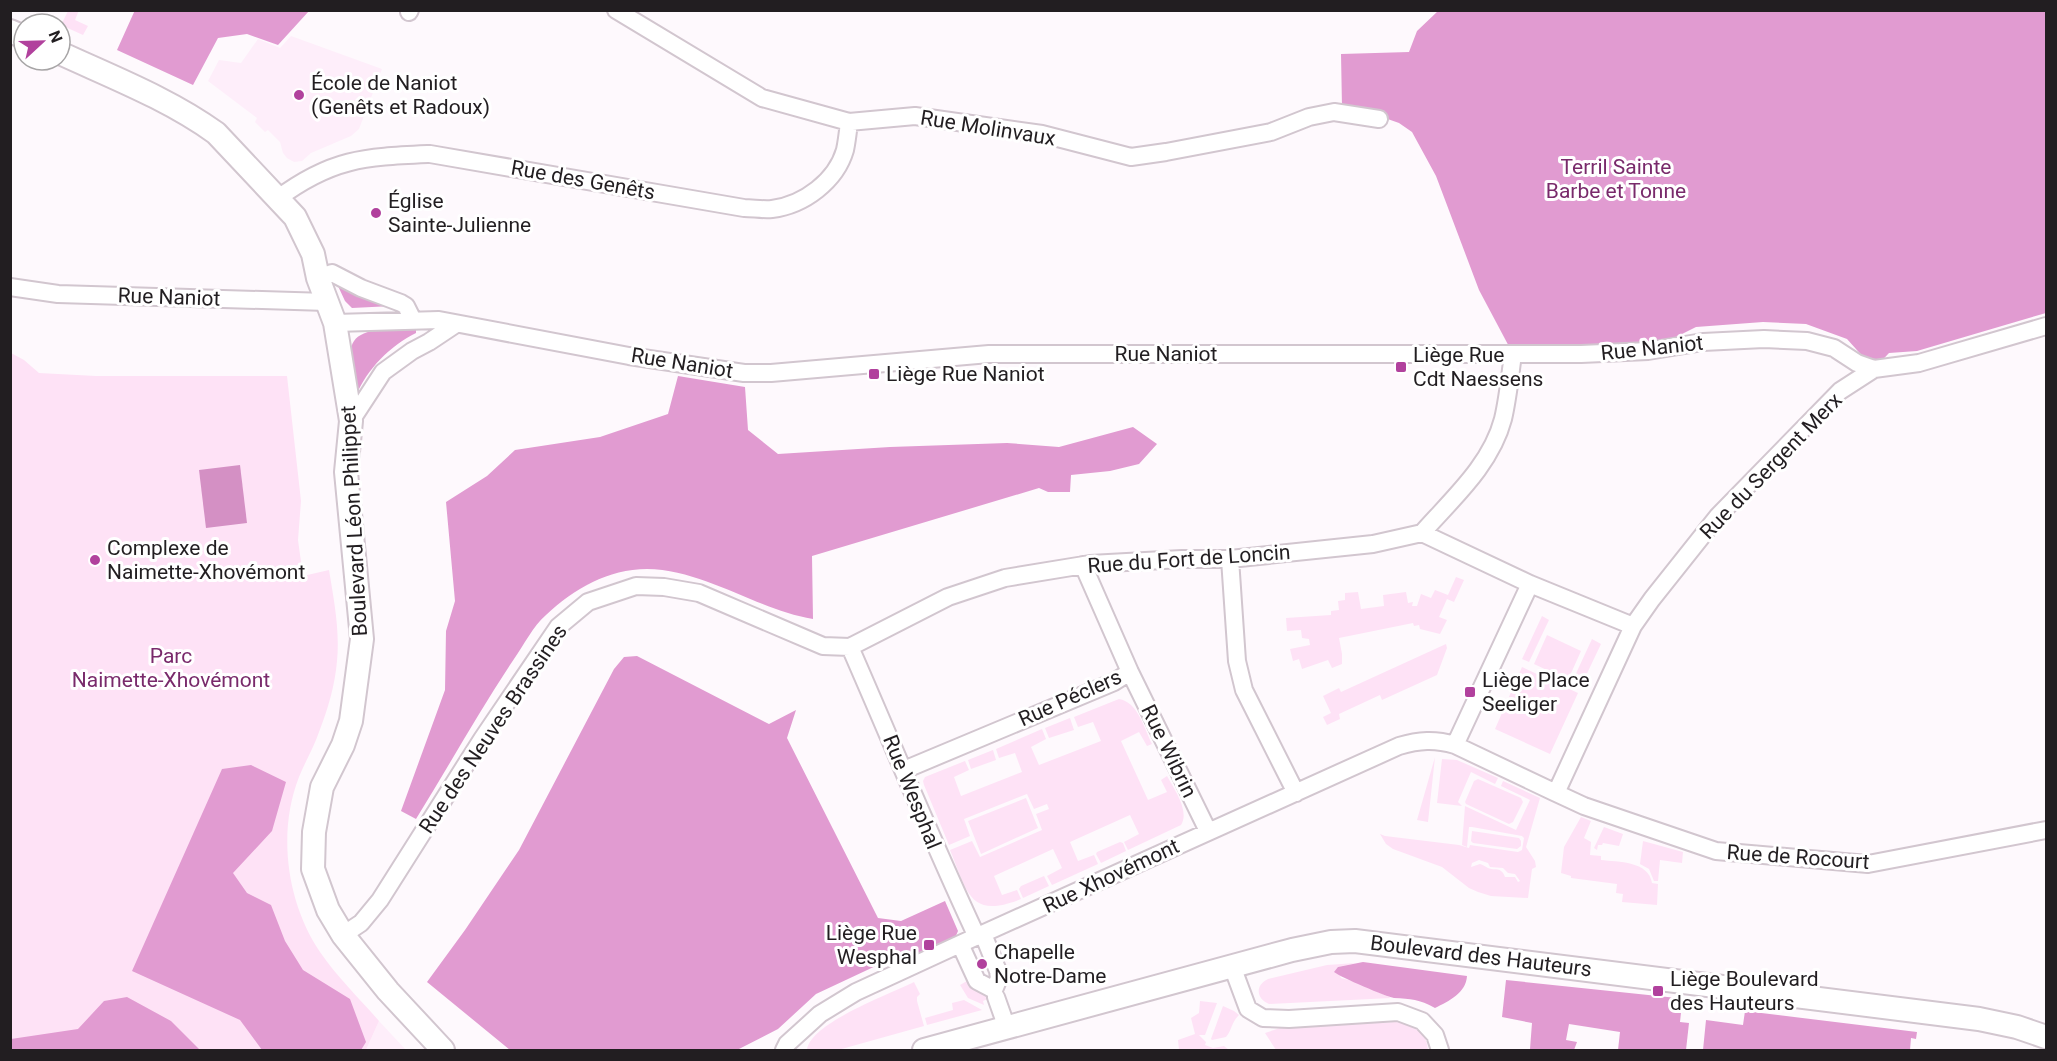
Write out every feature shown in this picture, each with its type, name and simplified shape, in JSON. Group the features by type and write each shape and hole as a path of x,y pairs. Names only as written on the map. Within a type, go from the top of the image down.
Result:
{"street":[{"name":"Rue Molinvaux","path":"616,10 762,98 849,122 915,116 1042,134 1131,157 1271,132 1309,117 1334,112 1380,119"},
{"name":"Boulevard Léon Philippet","path":"72,59 142,91 202,122 216,132 295,217 313,254 318,278 331,313 351,421 346,472 362,639 351,721 343,745 322,787 314,832 313,869 328,910 343,935 388,991 443,1050"},
{"name":"Rue des Genêts","path":"277,200 299,183 348,161 430,154 744,208 770,209 798,202 824,184 844,152 849,122"},
{"path":"318,278 332,273 361,288 401,303 406,306 413,320"},
{"name":"Rue Naniot","path":"10,288 58,294 439,320 629,356 744,373 771,373 989,354 1581,354 1648,351 1703,342 1764,339 1807,342 1834,348 1857,363 1874,369"},
{"path":"351,421 383,372 456,324"},
{"name":"Rue du Sergent Merx","path":"1556,793 1634,626 1652,599 1718,516 1840,392 1874,369 1919,363 2046,326"},
{"path":"1513,354 1503,420 1491,448 1471,478 1422,533 1530,584 1634,626"},
{"name":"Rue du Fort de Loncin","path":"850,647 948,597 1005,578 1083,565 1182,559 1230,559 1373,544 1422,533"},
{"path":"1230,559 1237,661 1244,690 1296,793"},
{"name":"Rue Péclers","path":"904,770 1114,682 1130,672 1083,565"},
{"path":"1455,745 1530,584"},
{"name":"Rue des Neuves Brassines","path":"343,935 361,923 380,900 482,739 558,627 588,602 636,586 664,587 699,593 823,646 850,647"},
{"name":"Rue Wesphal","path":"850,647 904,770 937,854 998,971 999,978 994,990 977,981 960,944"},
{"name":"Rue Wibrin","path":"1130,672 1208,831"},
{"name":"Rue Xhovémont","path":"784,1050 787,1044 820,1014 856,992 1208,831 1399,746 1426,740 1455,745"},
{"name":"Rue de Rocourt","path":"1455,745 1584,806 1716,851 1864,864 2046,830"},
{"name":"Boulevard des Hauteurs","path":"924,1050 1292,950 1354,940 1979,1019 2017,1027 2046,1037"},
{"path":"1232,966 1248,1009 1263,1018 1289,1019 1398,1012 1422,1021 1435,1035 1440,1050"},
{"path":"996,997 1007,1028"}],"shaded area":[{"name":"École de Naniot (Genêts et Radoux)","path":"291,36 382,69 359,129 351,136 311,153 302,161 294,162 283,153 280,142 268,130 265,132 255,122 257,118 208,81 219,60 241,63 258,39 280,48"},
{"path":"240,465 247,523 206,528 199,470"},
{"path":"379,1021 406,1050 366,1050"}],"green space":[{"path":"79,10 75,20 88,26 83,35 72,30 72,12 68,11"},
{"path":"135,10 309,11 278,45 247,34 218,38 193,85 117,50"},
{"name":"Terril Sainte Barbe et Tonne","path":"1438,11 2046,11 2046,313 1917,351 1889,353 1874,369 1847,339 1806,324 1763,322 1696,327 1648,351 1513,354 1479,290 1436,176 1412,132 1399,123 1342,107 1341,54 1409,52 1417,31"},
{"path":"338,286 392,306 352,308 345,301"},
{"path":"416,329 416,333 406,338 380,359 366,377 356,396 351,350 359,336 377,330"},
{"name":"Parc Naimette-Xhovémont","path":"11,353 24,360 39,373 96,376 287,376 301,501 298,540 303,576 329,570 338,638 336,670 328,706 292,799 288,821 289,867 300,912 320,952 379,1021 366,1050 11,1050"},
{"path":"678,376 745,387 748,430 778,454 1007,443 1059,447 1133,427 1157,444 1139,464 1110,471 1071,475 1070,492 1048,492 1039,488 812,556 813,619 772,608 711,583 669,571 633,570 592,582 568,597 541,619 489,698 416,819 401,811 445,690 446,631 455,601 446,502 487,476 515,450 600,437 668,414"},
{"path":"1456,577 1464,580 1454,602 1447,599 1439,617 1447,620 1440,634 1420,629 1419,625 1414,626 1413,623 1339,638 1342,664 1332,668 1328,660 1302,669 1299,659 1293,661 1290,649 1310,645 1309,639 1302,638 1301,630 1287,631 1286,618 1331,615 1331,611 1339,610 1338,601 1345,600 1345,593 1358,592 1361,609 1384,606 1383,595 1406,592 1408,603 1413,602 1412,606 1417,606 1421,594 1431,598 1435,590 1448,595"},
{"path":"1542,616 1549,620 1529,662 1522,659"},
{"path":"1547,635 1581,651 1568,680 1534,664"},
{"path":"1592,639 1601,644 1581,686 1572,682"},
{"path":"1446,644 1447,648 1437,675 1382,700 1380,695 1339,714 1340,719 1327,725 1323,717 1331,713 1323,696 1339,688 1341,692"},
{"path":"637,656 769,724 796,710 787,738 878,918 901,921 945,901 958,931 955,938 919,953 880,964 816,994 778,1029 737,1050 510,1050 427,982 519,850 614,669 624,657"},
{"path":"1522,667 1578,693 1550,754 1495,729"},
{"path":"1119,699 1126,701 1136,710 1152,744 1147,746 1139,732 1121,741 1148,800 1167,792 1161,780 1167,776 1184,813 1181,825 1128,850 1124,842 1139,834 1130,815 1070,842 1078,861 1094,855 1098,864 1052,885 1047,876 1062,868 1053,849 994,876 1002,895 1017,890 1021,899 1004,905 980,904 966,889 950,850 972,841 980,857 1042,830 1036,814 1049,809 1047,804 1034,809 1027,794 964,819 970,836 949,845 924,785 925,777 965,761 969,770 954,777 961,796 1022,772 1015,753 999,758 996,749 1042,729 1046,739 1031,747 1039,765 1101,741 1093,722 1078,727 1074,717"},
{"path":"1070,718 1074,730 1049,738 1045,728"},
{"path":"993,750 996,760 971,769 968,760"},
{"path":"1435,757 1428,822 1417,820"},
{"path":"1442,759 1457,760 1498,778 1495,784 1471,772 1458,802 1462,806 1437,803"},
{"path":"251,765 286,782 272,831 233,873 247,893 271,905 285,941 303,970 350,999 366,1042 361,1050 262,1050 240,1020 132,971 222,769"},
{"path":"1478,779 1521,798 1523,802 1513,822 1509,824 1466,804 1474,781"},
{"path":"1503,781 1540,798 1526,847 1536,867 1532,869 1528,898 1491,896 1478,892 1469,888 1442,867 1393,849 1386,844 1380,834 1469,848 1470,845 1518,852 1522,850 1524,838 1522,836 1472,827 1469,827 1467,847 1462,845 1465,806 1516,830 1530,800 1501,786","holes":["1479,860 1488,863 1490,867 1503,868 1508,873 1515,874 1520,881 1518,882 1515,877 1505,877 1500,870 1488,868 1480,864 1471,867 1472,863"]},
{"path":"1026,798 1038,828 981,854 968,821"},
{"path":"1581,817 1591,821 1584,838 1591,842 1590,855 1601,856 1601,860 1632,864 1645,870 1652,883 1658,884 1657,905 1622,902 1623,894 1616,893 1617,884 1571,878 1561,873 1564,847"},
{"path":"1604,827 1623,834 1619,846 1603,843 1598,845 1597,850 1594,848"},
{"path":"1472,831 1519,838 1521,846 1517,849 1473,843 1471,841"},
{"path":"1643,841 1683,852 1682,863 1660,860 1658,881 1654,881 1649,869 1640,864"},
{"path":"1120,842 1123,843 1126,851 1101,863 1097,852"},
{"path":"1044,876 1049,886 1023,898 1019,889 1021,886"},
{"path":"1363,962 1467,976 1460,992 1435,1008 1415,1000 1390,997 1334,972 1338,967"},
{"path":"1356,963 1338,967 1341,978 1356,982 1391,998 1269,1004 1262,999 1259,992 1261,985 1268,979 1327,965"},
{"path":"972,978 990,998 983,1001 984,1005 968,998 960,985"},
{"path":"1506,980 1696,1000 1695,1004 1682,1003 1680,1022 1689,1023 1686,1050 1618,1050 1620,1032 1569,1024 1566,1040 1577,1042 1574,1050 1530,1049 1532,1023 1502,1017"},
{"path":"914,982 920,994 917,1001 924,1026 838,1050 807,1050 811,1040 836,1020"},
{"path":"127,997 171,1021 200,1050 11,1050 11,1039 78,1029 104,1001"},
{"path":"964,1000 982,1010 927,1025 925,1018 953,1010 952,1003"},
{"path":"1200,1001 1217,1003 1205,1035 1199,1035 1206,1042 1205,1045 1213,1048 1224,1046 1229,1050 1179,1050 1178,1040 1195,1034 1191,1018 1199,1013"},
{"path":"1223,1006 1239,1015 1226,1037 1212,1040 1211,1039"},
{"path":"1745,1011 1917,1032 1916,1039 1911,1038 1910,1050 1703,1050 1706,1020 1743,1025"},
{"path":"1396,1022 1418,1030 1425,1038 1428,1050 1276,1050 1265,1033 1283,1027"}],"place":[{"name":"École de Naniot (Genêts et Radoux)","path":"299,95"},
{"name":"Église Sainte-Julienne","path":"376,213"},
{"name":"Liège Rue Cdt Naessens","path":"1401,367"},
{"name":"Liège Rue Naniot","path":"874,374"},
{"name":"Complexe de Naimette-Xhovémont","path":"95,560"},
{"name":"Liège Place Seeliger","path":"1470,692"},
{"name":"Liège Rue Wesphal","path":"929,945"},
{"name":"Chapelle Notre-Dame","path":"982,964"},
{"name":"Liège Boulevard des Hauteurs","path":"1658,991"}]}
